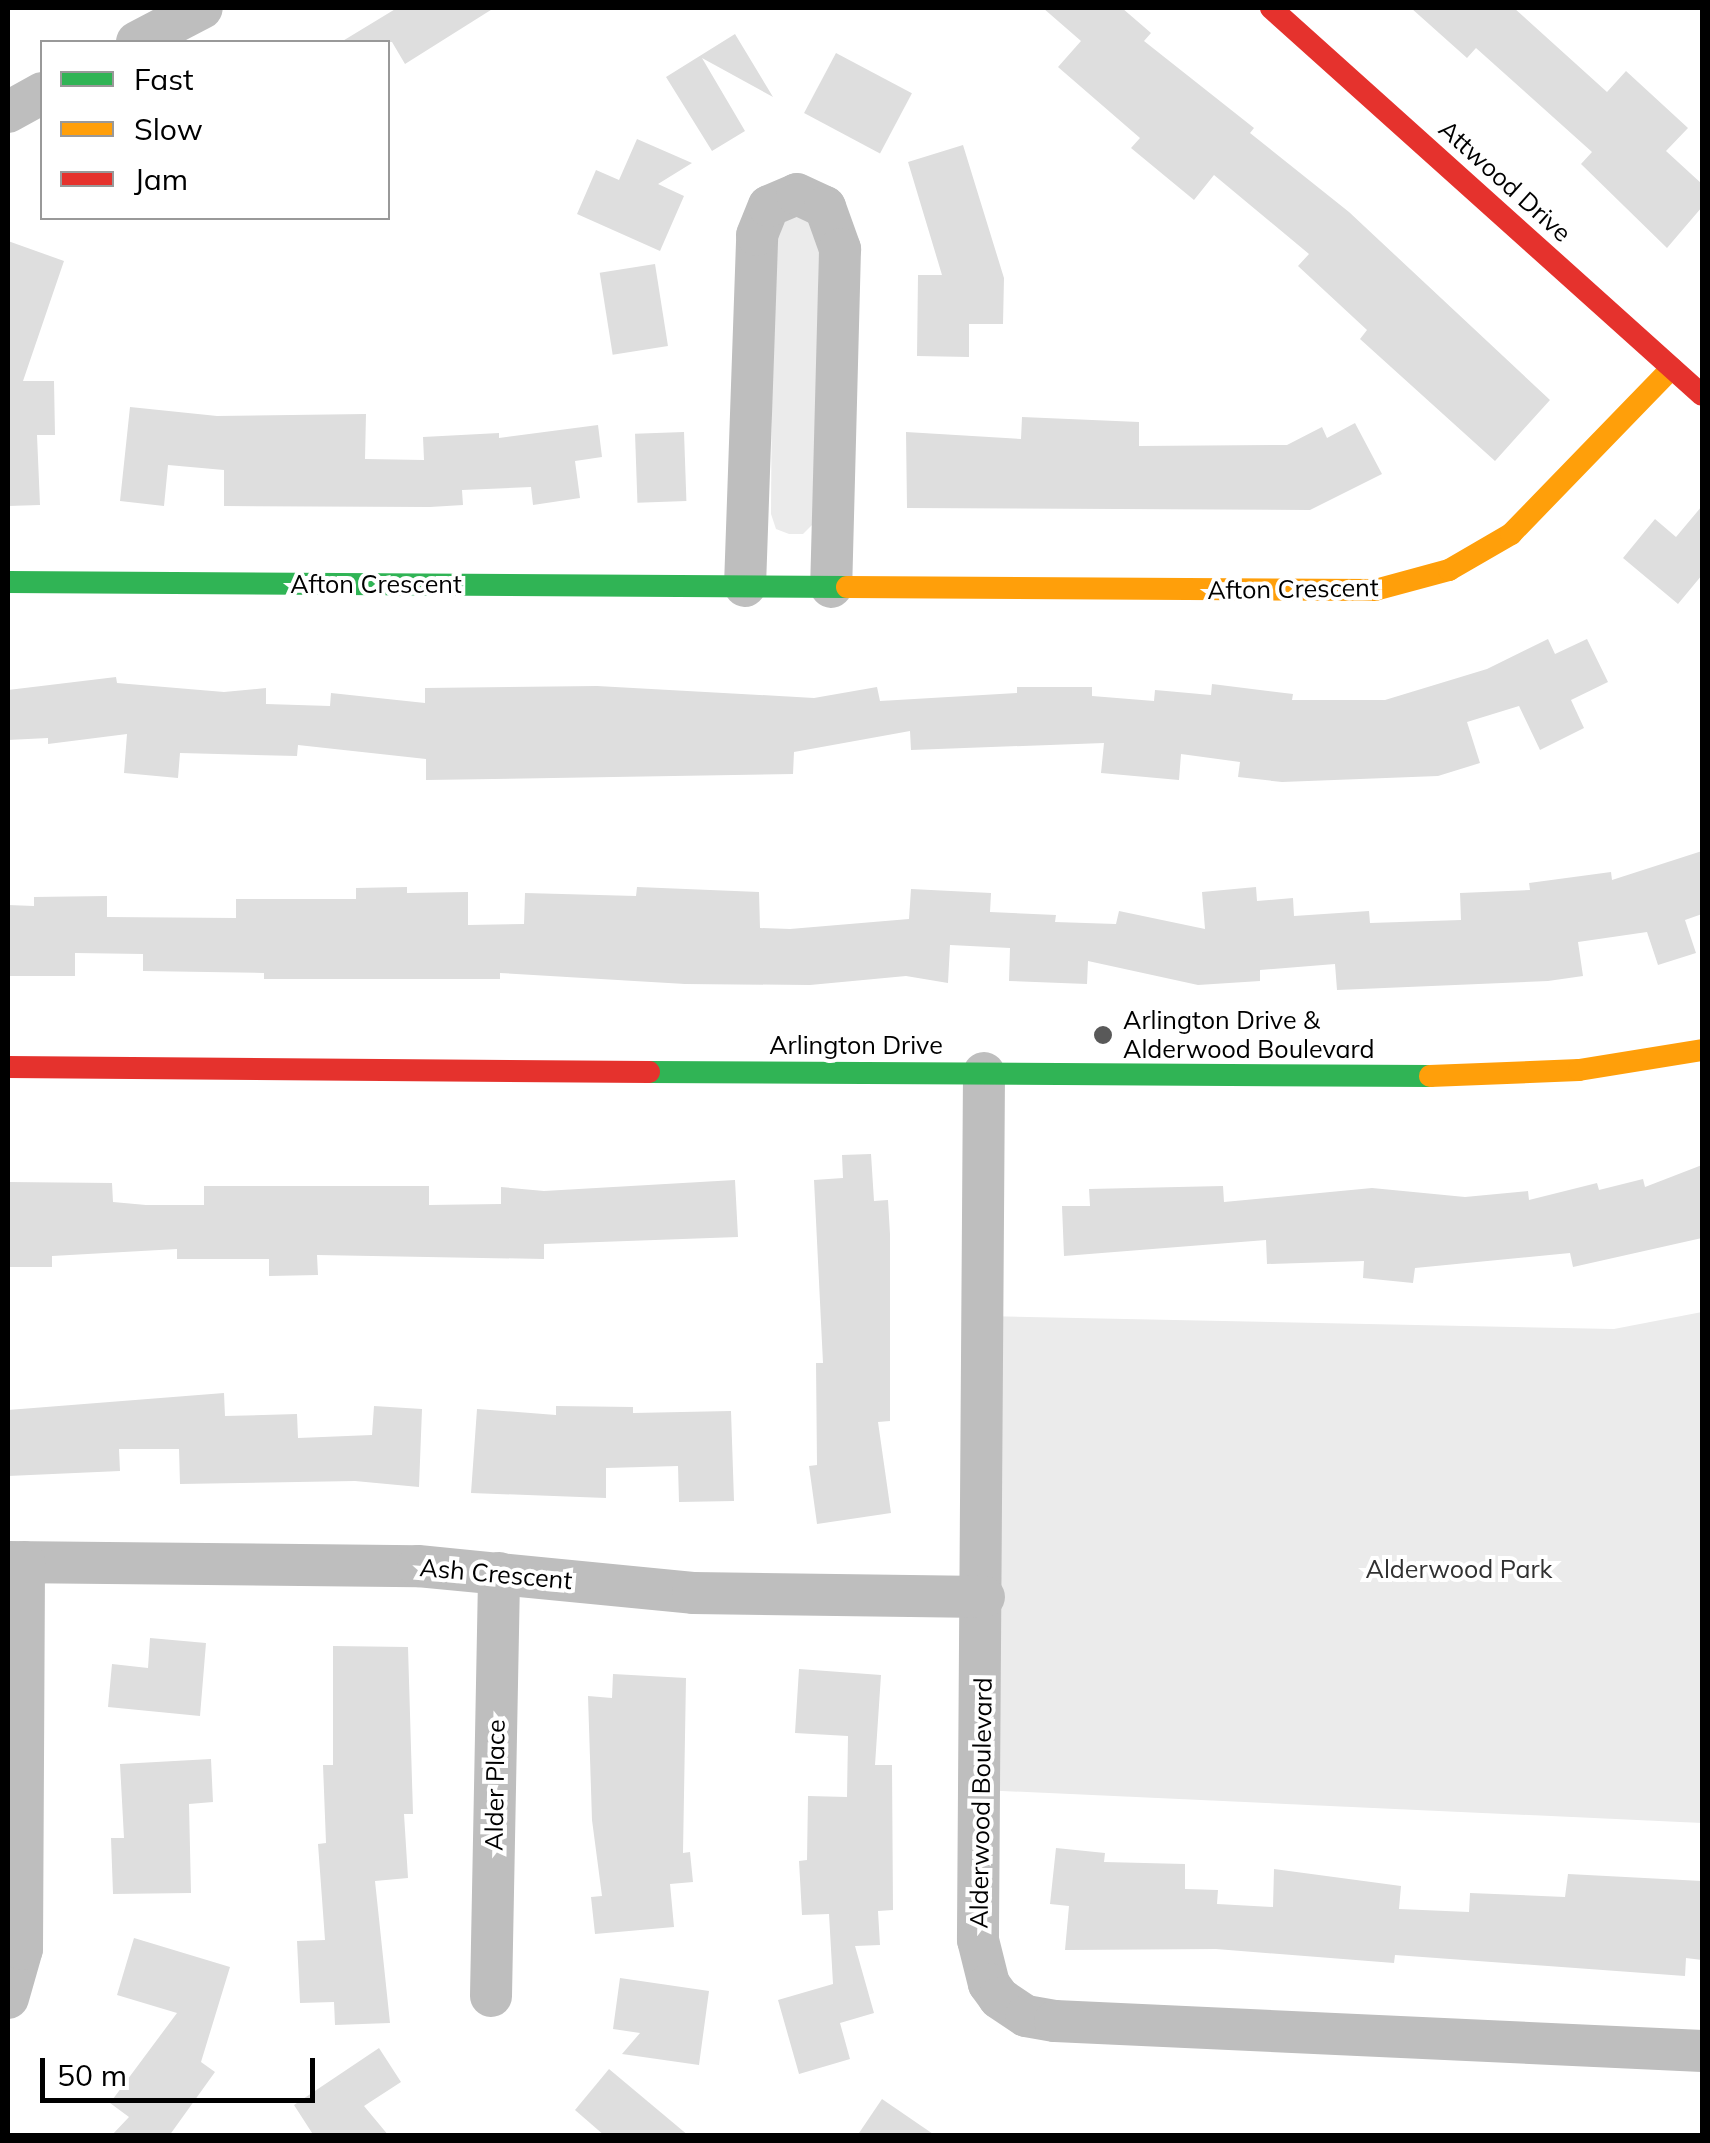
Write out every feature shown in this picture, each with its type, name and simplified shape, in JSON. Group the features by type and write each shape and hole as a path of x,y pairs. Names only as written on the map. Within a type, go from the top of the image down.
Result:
{"street":[{"path":"141,40 202,8"},
{"name":"Attwood Drive","path":"1271,8 1702,395"},
{"path":"8,112 40,94"},
{"path":"745,586 756,235 769,206 796,194 825,207 840,249 831,587"},
{"name":"Afton Crescent","path":"8,582 1340,594 1412,583 1484,553 1532,518 1672,368"},
{"name":"Arlington Drive","path":"8,1066 1504,1076 1702,1050"},
{"name":"Alderwood Boulevard","path":"984,1073 984,1597 978,1940 988,1984 1014,2010 1055,2020 1702,2051"},
{"path":"8,1998 22,1949 16,1562"},
{"name":"Ash Crescent","path":"16,1562 418,1566 693,1593 984,1597"},
{"name":"Alder Place","path":"491,1996 499,1573"}],"green space":[{"path":"796,213 809,219 819,245 815,522 803,534 789,534 776,529 771,514 773,232"},
{"name":"Alderwood Park","path":"1702,1312 1702,1823 981,1790 985,1316 1614,1329"}],"building":[{"path":"397,8 494,8 405,64 390,40 344,40"},
{"path":"1043,8 1122,8 1151,33 1144,41 1254,128 1250,133 1349,212 1550,400 1495,461 1360,339 1367,330 1298,266 1309,254 1214,175 1194,200 1131,148 1140,138 1058,67 1081,41"},
{"path":"1411,8 1514,8 1607,92 1626,71 1688,128 1666,151 1702,184 1702,207 1667,248 1581,164 1592,152 1476,48 1467,58"},
{"path":"735,34 773,97 702,58 745,131 712,151 666,77"},
{"path":"836,53 912,93 880,153 804,113"},
{"path":"637,139 692,163 658,184 684,196 660,251 577,214 596,170 619,180"},
{"path":"963,145 1004,278 1003,324 969,324 969,357 917,356 918,275 942,275 908,162"},
{"path":"8,241 64,261 23,381 54,381 55,435 37,435 40,505 8,506"},
{"path":"655,264 668,346 613,355 600,273"},
{"path":"130,407 217,416 366,414 365,459 424,460 423,437 499,433 499,438 598,425 602,457 575,461 580,498 533,505 531,487 462,490 463,505 430,507 224,506 224,470 168,465 164,506 120,501"},
{"path":"1022,417 1139,422 1139,446 1287,445 1322,427 1327,438 1355,423 1382,474 1310,510 907,508 906,432 1021,439"},
{"path":"684,432 686,501 637,503 635,434"},
{"path":"1702,506 1702,575 1678,604 1623,558 1655,519 1676,537"},
{"path":"1548,639 1555,654 1587,639 1608,682 1571,700 1584,728 1540,750 1519,706 1467,722 1480,763 1438,776 1282,782 1238,777 1240,762 1181,754 1179,780 1101,773 1104,743 911,750 910,731 794,752 793,774 426,780 426,759 298,745 297,756 180,753 178,778 124,773 127,734 48,744 48,738 8,740 8,690 116,677 117,683 224,692 266,688 266,704 330,706 331,693 425,703 425,688 597,686 814,698 877,687 880,701 1017,693 1017,687 1092,687 1092,696 1154,701 1155,690 1211,695 1212,684 1293,694 1292,700 1385,700 1487,669"},
{"path":"1702,851 1702,914 1685,920 1696,953 1658,965 1647,932 1578,942 1583,976 1548,981 1337,990 1335,964 1260,970 1260,981 1198,985 1088,961 1087,984 1009,981 1010,948 950,945 948,983 906,976 810,985 685,984 500,973 500,979 264,979 264,973 143,971 143,954 75,953 75,976 8,976 8,905 34,906 34,897 107,896 107,917 236,918 236,899 356,899 356,888 407,887 407,893 468,892 468,925 524,924 525,893 636,896 637,887 759,892 760,928 790,929 909,919 911,889 991,893 990,912 1056,915 1055,922 1116,924 1119,911 1205,929 1202,892 1256,887 1257,901 1293,898 1294,916 1369,911 1370,923 1461,920 1460,893 1530,890 1529,883 1611,872 1612,880"},
{"path":"871,1154 874,1201 888,1200 890,1234 890,1421 878,1422 891,1513 817,1524 809,1466 817,1465 816,1363 823,1363 814,1180 843,1178 842,1155"},
{"path":"1702,1165 1702,1238 1573,1267 1570,1253 1415,1268 1413,1283 1363,1278 1364,1261 1267,1264 1266,1240 1064,1256 1062,1206 1090,1206 1089,1189 1223,1186 1224,1202 1372,1188 1465,1197 1528,1191 1529,1200 1597,1183 1599,1190 1643,1179 1645,1187"},
{"path":"735,1180 738,1237 544,1244 544,1259 317,1255 318,1275 269,1276 269,1259 177,1259 177,1249 52,1256 52,1267 8,1267 8,1182 112,1183 113,1202 146,1205 204,1205 204,1186 429,1186 429,1205 501,1204 501,1187 544,1191"},
{"path":"224,1393 225,1416 297,1414 298,1438 372,1435 374,1406 422,1409 419,1487 355,1481 180,1484 179,1449 119,1449 120,1471 8,1476 8,1410"},
{"path":"556,1406 633,1407 633,1413 731,1411 734,1501 679,1502 678,1466 606,1468 606,1498 471,1493 477,1409 556,1415"},
{"path":"150,1638 206,1643 200,1716 108,1707 112,1664 148,1668"},
{"path":"333,1646 408,1647 413,1814 404,1814 408,1878 375,1881 390,2023 335,2025 334,2002 300,2003 297,1941 325,1940 318,1844 326,1843 323,1765 333,1765"},
{"path":"799,1669 881,1675 875,1765 892,1765 893,1910 878,1911 880,1945 855,1946 874,2013 840,2023 850,2059 799,2074 778,2000 833,1984 829,1914 802,1915 799,1861 807,1860 808,1796 847,1797 848,1736 795,1733"},
{"path":"613,1674 686,1678 683,1853 690,1852 693,1882 670,1884 674,1927 595,1934 591,1897 602,1896 592,1820 588,1696 612,1698"},
{"path":"211,1759 213,1802 189,1804 191,1893 113,1894 111,1838 124,1838 120,1764"},
{"path":"1056,1848 1105,1853 1104,1862 1185,1864 1185,1889 1218,1890 1217,1904 1273,1907 1274,1869 1401,1886 1399,1909 1469,1912 1470,1893 1565,1897 1568,1874 1702,1881 1702,1960 1686,1958 1685,1976 1395,1955 1394,1963 1216,1949 1065,1950 1069,1906 1050,1904"},
{"path":"134,1938 230,1967 201,2062 215,2072 169,2136 111,2136 129,2117 110,2103 177,2013 117,1995"},
{"path":"620,1978 709,1991 699,2065 622,2054 640,2033 613,2029"},
{"path":"379,2048 401,2082 364,2106 389,2136 314,2136 294,2105"},
{"path":"609,2069 689,2136 605,2136 575,2110"},
{"path":"882,2099 936,2136 857,2136"}],"traffic: fast":[{"path":"8,582 847,587"},
{"path":"649,1072 1430,1076"}],"traffic: slow":[{"path":"847,587 1375,590 1449,570 1511,534 1672,368"},
{"path":"1430,1076 1579,1070 1702,1050"}],"traffic: jam":[{"path":"1271,8 1702,395"},
{"path":"8,1067 649,1072"}],"place":[{"name":"Arlington Drive & Alderwood Boulevard","path":"1103,1035"}]}
